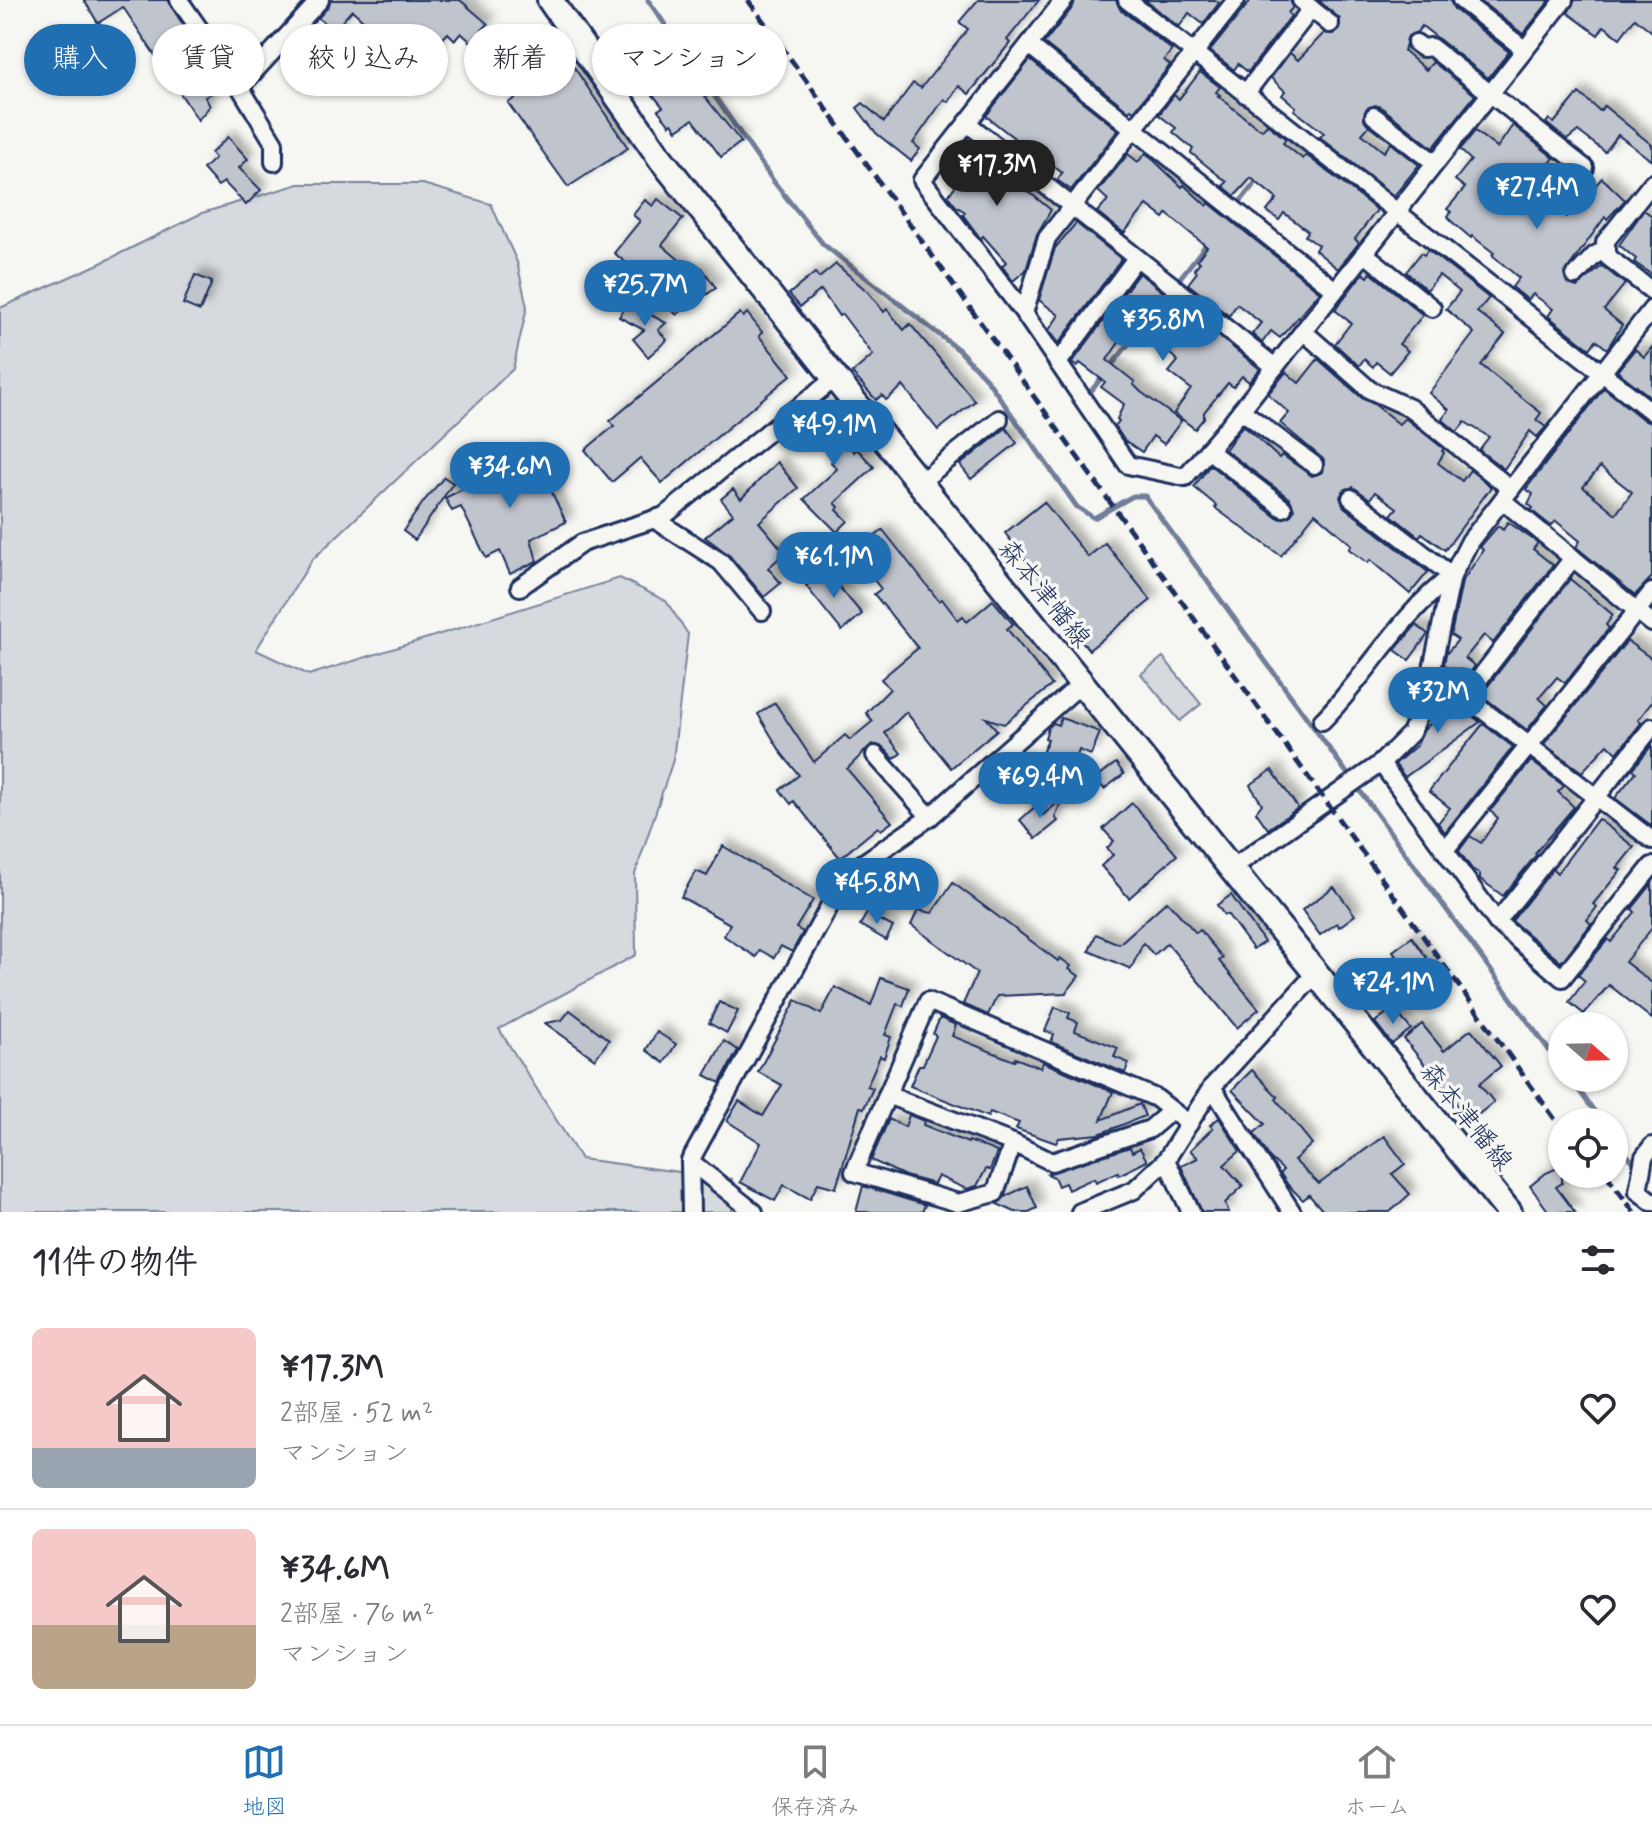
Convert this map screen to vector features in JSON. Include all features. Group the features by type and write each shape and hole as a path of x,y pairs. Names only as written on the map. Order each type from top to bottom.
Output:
{"main road":[{"name":"森本津幡線","path":"550,0 661,159 1509,1212"}],"street":[{"path":"179,0 196,24"},
{"path":"264,61 320,0"},
{"path":"1064,0 922,180 1024,313 1128,465 1185,477 1564,0"},
{"path":"1127,0 1652,412"},
{"path":"1024,313 1047,238 1236,0"},
{"path":"1461,0 1524,49"},
{"path":"1245,94 1306,4 1330,24"},
{"path":"1416,43 1423,48 1431,47 1585,168"},
{"path":"1029,45 1335,290"},
{"path":"245,96 274,143 274,162"},
{"path":"1374,116 1435,163"},
{"path":"967,123 1275,367"},
{"path":"1652,183 1605,242 1608,257 1652,291"},
{"path":"1575,276 1595,255 1607,249"},
{"path":"1364,253 1432,308"},
{"path":"1058,363 1136,258"},
{"path":"1232,868 1381,763 1411,733 1425,701 1452,576 1470,541 1652,309"},
{"path":"1303,331 1370,390 1410,408 1573,558 1652,623"},
{"path":"520,587 582,543 664,516 835,378"},
{"path":"1241,410 1314,465"},
{"path":"919,483 999,419"},
{"path":"1208,450 1283,508"},
{"path":"1351,498 1452,576"},
{"path":"654,519 721,562 762,611"},
{"path":"1465,697 1573,558"},
{"path":"1322,721 1429,593 1452,576"},
{"path":"1445,850 1652,592"},
{"path":"1432,671 1652,840"},
{"path":"691,1212 690,1161 847,874 930,817 1082,683"},
{"path":"1497,922 1652,727"},
{"path":"875,755 930,817"},
{"path":"1381,763 1497,922 1562,978 1652,866"},
{"path":"1080,1212 1134,1190 1166,1160 1212,1087 1316,973"},
{"path":"1013,1143 995,1193 958,1203 854,1172 928,1001 1156,1098 1189,1124"},
{"path":"1212,1087 1292,1212"},
{"path":"887,1095 1013,1143 1052,1162 1150,1129 1171,1111"},
{"path":"1652,1146 1644,1157 1638,1191 1652,1202"},
{"path":"1166,1160 1191,1212"},
{"path":"690,1161 754,1212"}],"shaded area":[{"path":"299,184 423,184 491,204 517,262 527,307 513,369 312,560 256,650 309,675 620,578 666,601 688,634 673,760 635,874 636,955 499,1029 581,1159 732,1179 732,1212 0,1212 0,308 202,213"},
{"path":"1163,657 1201,704 1180,721 1141,674"}],"building":[{"path":"84,0 167,0 183,24 152,24 152,51 123,7 98,23"},
{"path":"331,0 460,0 488,24 464,24 464,36 461,33 455,40 448,33 448,24 367,24 352,10 340,24 325,24 318,18"},
{"path":"978,0 1039,0 1007,40 1010,43 969,94 959,86 948,102 944,99 913,143 920,149 911,161 876,133 857,108 863,103 884,122 913,83 921,88 968,29 959,22"},
{"path":"1075,0 1116,0 1120,9 1172,50 1164,60 1170,65 1134,111 1129,111 1044,43 1073,7"},
{"path":"1145,0 1215,0 1219,3 1203,24 1189,13 1179,27"},
{"path":"1251,0 1290,0 1293,7 1288,13 1291,16 1248,72 1238,64 1234,70 1210,51"},
{"path":"1318,0 1450,0 1454,9 1509,52 1488,78 1422,26 1408,36 1404,51 1426,70 1433,62 1475,95 1433,148 1381,107 1375,105 1366,109 1364,119 1369,126 1362,134 1384,152 1391,143 1419,165 1394,196 1320,137 1324,133 1294,110 1296,107 1282,95 1285,91 1271,78 1290,53 1298,60 1324,33 1333,34 1339,30 1340,19"},
{"path":"1479,0 1550,0 1523,34"},
{"path":"1575,0 1652,0 1652,32 1635,18 1620,38 1604,26 1598,35 1568,13"},
{"path":"1030,60 1118,130 1071,190 1057,180 1062,173 1031,147 1025,155 1010,143 1014,138 986,116"},
{"path":"576,70 628,148 568,187 508,103 518,96 576,96"},
{"path":"1200,72 1220,87 1216,92 1218,96 1254,125 1262,130 1267,124 1286,139 1283,143 1303,159 1306,155 1377,210 1355,239 1359,243 1338,269 1315,250 1318,245 1305,236 1308,231 1284,213 1279,220 1267,211 1277,199 1251,178 1235,196 1223,186 1227,182 1191,153 1193,149 1173,132 1176,128 1159,115 1174,95 1179,99"},
{"path":"1579,93 1600,111 1604,106 1652,145 1652,161 1618,135 1605,152 1578,131 1567,140 1546,123 1549,119 1554,123"},
{"path":"182,96 207,96 210,106 198,120"},
{"path":"654,96 704,96 741,142 721,157 693,119 677,130 658,110 663,107"},
{"path":"1513,125 1554,158 1550,163 1554,167 1535,192 1567,217 1602,178 1625,200 1607,219 1605,217 1564,274 1567,283 1577,287 1602,266 1625,284 1604,310 1622,325 1607,349 1596,340 1590,349 1548,316 1553,309 1533,294 1528,300 1512,287 1519,278 1448,216 1451,212 1447,209 1465,188 1455,180 1471,160 1460,150 1475,131 1497,148"},
{"path":"228,137 248,159 239,168 261,190 246,205 224,182 218,186 203,169 215,158 211,153"},
{"path":"968,142 1051,210 1037,234 1026,270 1013,281 1002,266 1006,262 983,236 981,239 963,215 965,212 948,196 958,182 943,171"},
{"path":"1146,153 1182,187 1184,185 1207,206 1209,203 1320,292 1280,338 1271,331 1262,343 1252,334 1261,323 1237,304 1229,316 1188,284 1197,272 1194,269 1200,262 1197,260 1207,247 1167,214 1164,218 1147,205 1124,233 1097,212 1108,200 1098,191 1128,154 1138,162"},
{"path":"658,199 683,219 662,245 691,270 696,265 702,268 716,288 700,299 698,296 677,315 637,280 626,269 629,265 614,253 640,221 633,215 645,200 653,206"},
{"path":"1644,210 1652,216 1652,275 1634,262 1636,259 1619,245"},
{"path":"1076,223 1120,261 1059,343 1049,330 1059,315 1039,300 1055,248"},
{"path":"1428,250 1489,298 1477,312 1505,334 1481,365 1541,413 1536,420 1546,427 1537,437 1530,431 1504,469 1479,450 1489,437 1465,422 1457,432 1442,419 1449,410 1429,393 1474,333 1446,309 1460,292 1439,275 1427,290 1406,272 1421,253 1424,255"},
{"path":"836,264 868,292 884,312 887,309 904,330 910,324 975,401 938,430 903,386 886,400 882,395 876,400 852,373 873,355 842,314 839,316 821,290 800,307 789,294 815,273 819,278"},
{"path":"1139,273 1260,369 1249,382 1242,376 1233,387 1228,383 1204,412 1204,418 1195,429 1174,413 1191,389 1169,372 1178,361 1169,353 1176,345 1153,327 1150,331 1136,320 1133,322 1107,360 1135,382 1133,384 1141,392 1181,421 1164,444 1153,436 1142,452 1124,440 1115,426 1124,404 1101,387 1105,382 1080,363 1077,367 1072,363"},
{"path":"1363,273 1368,277 1371,273 1423,315 1399,344 1408,351 1390,373 1376,362 1373,367 1364,359 1359,366 1335,344 1351,323 1335,310"},
{"path":"195,275 212,282 200,311 183,304"},
{"path":"627,302 666,323 658,330 667,340 648,357 633,339 644,330 619,317"},
{"path":"740,313 743,317 747,313 762,332 759,336 791,375 662,483 640,458 612,482 585,450 614,426 610,421"},
{"path":"1652,347 1652,398 1617,371 1635,349 1644,357"},
{"path":"1318,359 1363,399 1399,424 1405,418 1444,449 1438,463 1462,481 1470,470 1491,487 1445,550 1422,533 1419,537 1391,515 1397,508 1375,492 1370,499 1353,487 1343,491 1340,497 1344,507 1428,572 1410,594 1370,560 1368,563 1349,549 1352,545 1315,513 1281,556 1215,508 1217,506 1194,487 1210,465 1276,517 1282,519 1291,515 1294,509 1290,499 1225,450 1243,425 1279,458 1282,455 1312,476 1322,472 1324,460 1280,423 1289,413 1268,394 1286,372 1299,383"},
{"path":"1604,388 1645,421 1652,423 1652,577 1635,595 1576,547 1580,541 1556,521 1551,526 1531,510 1533,508 1528,504 1533,494 1526,489","holes":["1600,467 1632,492 1616,514 1583,487"]},
{"path":"823,405 835,418 831,426 854,452 857,449 874,467 835,503 839,507 837,510 848,521 837,532 804,499 837,469 831,462 834,459 802,423 802,419"},
{"path":"1006,428 1017,443 971,479 960,465"},
{"path":"532,451 566,522 531,539 537,561 510,574 500,551 486,558 461,507 452,511 445,498 485,478 481,470"},
{"path":"777,462 798,488 759,522 785,553 768,568 781,583 764,597 729,555 705,537 733,514 721,499 733,489 741,499"},
{"path":"444,477 453,483 415,540 403,531"},
{"path":"1044,502 1088,557 1105,543 1151,600 1089,650 1043,592 1048,589 1005,533"},
{"path":"1508,522 1538,543 1533,549 1553,565 1493,643 1484,635 1465,658 1475,666 1463,681 1444,664 1446,654 1458,640 1451,635 1462,582 1483,550 1480,547 1498,526 1503,530"},
{"path":"883,530 939,601 942,599 958,620 963,616 967,622 993,600 1013,624 1007,629 1052,685 1004,724 986,718 997,730 951,768 906,712 885,733 901,753 894,759 883,747 872,744 847,769 892,822 881,830 878,827 840,858 794,801 791,804 780,790 799,775 758,714 775,703 814,762 845,735 850,740 873,721 866,713 890,689 881,679 918,648 874,594 881,589 870,575 876,570 859,549"},
{"path":"825,570 862,614 842,631 806,586"},
{"path":"1570,579 1613,615 1606,625 1609,628 1565,683 1557,677 1539,698 1547,705 1527,730 1481,695"},
{"path":"1416,625 1428,634 1409,660 1395,650"},
{"path":"1627,641 1652,659 1652,702 1638,720 1641,723 1617,753 1608,744 1582,772 1544,744"},
{"path":"1439,690 1480,722 1405,777 1395,764 1417,745 1424,730 1447,707 1438,700"},
{"path":"1061,718 1100,732 1091,755 1079,750 1076,760 1063,756 1054,779 1036,771 1002,799 989,784 1023,757 1035,770 1048,739 1045,738 1048,728 1053,723 1058,725"},
{"path":"1483,724 1513,747 1445,832 1438,823 1450,808 1429,791"},
{"path":"1652,745 1652,826 1615,798"},
{"path":"1531,761 1564,786 1558,792 1574,807 1503,896 1480,879 1480,874 1472,869 1459,851 1470,836 1481,843 1498,818 1490,811"},
{"path":"1116,763 1124,774 1104,789 1096,778"},
{"path":"1272,770 1298,808 1268,829 1256,812 1262,804 1250,785"},
{"path":"1062,799 1055,817 1058,821 1036,839 1020,820 1036,806 1043,815"},
{"path":"1132,803 1177,855 1129,898 1101,866 1113,855 1107,848 1114,841 1103,829"},
{"path":"1598,819 1634,847 1617,868 1621,870 1593,904 1597,907 1587,920 1591,924 1561,962 1512,921 1553,869 1557,873"},
{"path":"723,846 813,900 796,928 803,932 792,952 781,946 774,958 760,950 756,957 724,936 730,924 681,897 696,871 707,876"},
{"path":"887,865 902,884 876,903 862,885"},
{"path":"953,883 1058,961 1060,958 1071,966 1069,969 1079,976 1066,993 997,996 988,1015 963,1004 977,973 911,925 918,910 932,913"},
{"path":"1652,884 1652,928 1625,962 1652,983 1652,1019 1609,985 1586,1012 1582,1012 1569,1002 1585,981 1578,975 1608,939 1611,942 1635,912 1632,909"},
{"path":"1334,887 1355,915 1339,927 1337,923 1320,935 1302,910"},
{"path":"1231,895 1264,942 1253,949 1217,905"},
{"path":"1167,901 1196,933 1200,930 1223,958 1219,961 1259,1009 1237,1028 1167,943 1154,955 1143,943 1131,969 1089,951 1096,934 1119,944"},
{"path":"867,913 893,927 886,940 860,925"},
{"path":"1412,937 1436,971 1428,977 1430,980 1411,993 1388,961 1396,955 1393,951"},
{"path":"881,978 909,988 903,1006 897,1004 885,1035 891,1037 884,1058 880,1056 867,1086 873,1088 864,1108 860,1107 836,1188 818,1183 810,1199 784,1185 775,1201 740,1182 761,1143 727,1121 739,1101 763,1116 782,1085 758,1072 796,1000 821,1014 835,987 871,1005"},
{"path":"719,1002 738,1011 727,1033 709,1023"},
{"path":"1055,1007 1070,1013 1068,1018 1078,1022 1075,1031 1118,1048 1114,1057 1129,1063 1125,1073 1051,1042 1054,1034 1045,1031"},
{"path":"1393,1008 1411,1029 1392,1044 1375,1022"},
{"path":"570,1010 609,1040 595,1059 545,1023 562,1020"},
{"path":"940,1018 956,1025 952,1036 1014,1061 1015,1058 1041,1068 1043,1062 1113,1092 1101,1120 1140,1104 1145,1116 1099,1134 1059,1138 1056,1143 1016,1129 1019,1123 990,1112 988,1117 910,1086 936,1036 933,1034"},
{"path":"1422,1024 1444,1051 1471,1029 1501,1066 1479,1084 1494,1102 1470,1121 1404,1039"},
{"path":"657,1032 676,1044 664,1063 646,1050"},
{"path":"724,1041 738,1050 720,1083 705,1075"},
{"path":"1252,1070 1278,1097 1276,1099 1312,1144 1294,1160 1319,1184 1384,1136 1405,1164 1392,1174 1410,1194 1390,1212 1324,1212 1309,1195 1303,1200 1288,1185 1280,1173 1283,1170 1270,1158 1254,1133 1265,1124 1232,1090"},
{"path":"909,1115 924,1121 923,1125 997,1152 990,1170 986,1169 977,1186 966,1189 938,1176 934,1184 905,1176 871,1160 889,1119 905,1127"},
{"path":"1219,1118 1240,1151 1224,1165 1243,1186 1225,1203 1229,1212 1202,1212 1181,1166 1198,1158 1190,1150"},
{"path":"1130,1147 1132,1152 1140,1148 1147,1161 1119,1175 1118,1172 1096,1182 1094,1178 1068,1190 1065,1183 1058,1186 1054,1177 1047,1174"},
{"path":"1546,1173 1548,1188 1557,1188 1575,1212 1549,1212 1530,1186"},
{"path":"863,1186 925,1205 922,1212 856,1212"},
{"path":"1027,1186 1037,1208 1029,1212 1015,1212 997,1204 1006,1196"}],"waterway":[{"path":"648,0 774,182 823,244 959,350 988,381 1077,507 1094,518 1133,496 1145,496 1548,1049"},
{"path":"1236,207 1260,177"},
{"path":"1176,283 1209,241"},
{"path":"1088,395 1147,321"},
{"path":"1580,1092 1592,1108"},
{"path":"1628,1156 1639,1169"}],"railway":[{"path":"748,0 1548,1110"},
{"path":"1616,1188 1634,1212"}]}
